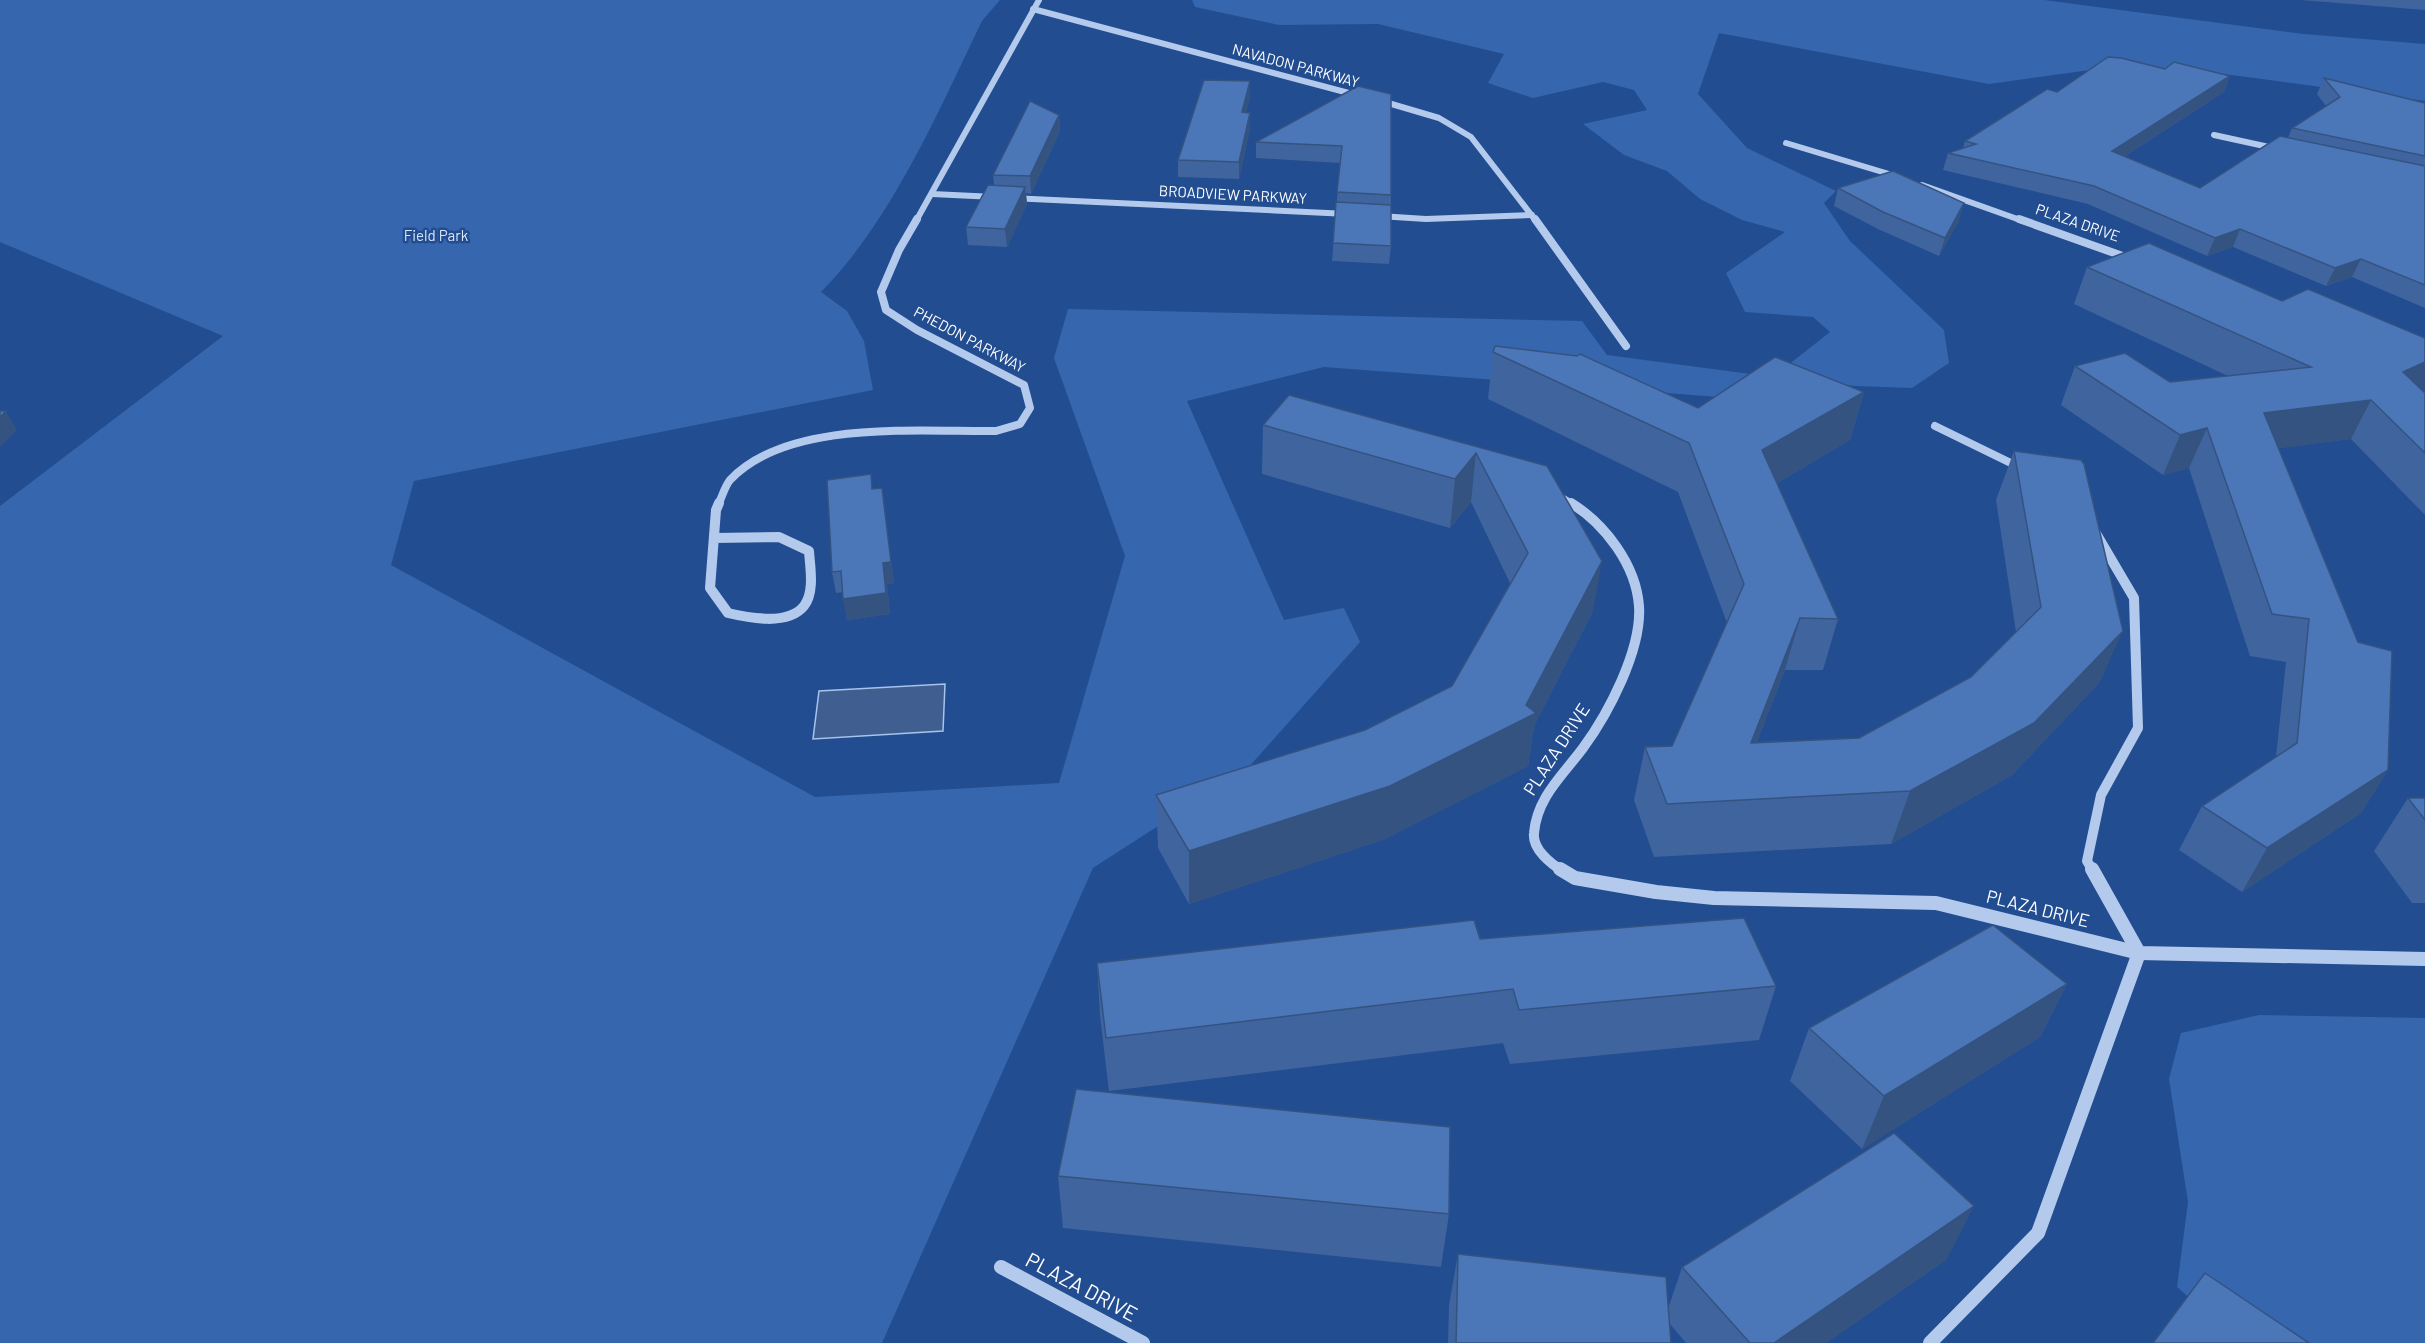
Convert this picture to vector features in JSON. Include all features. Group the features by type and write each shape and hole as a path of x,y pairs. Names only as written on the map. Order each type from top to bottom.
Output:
{"street":[{"name":"PHEDON PARKWAY","path":"714,538 779,537 809,551 811,578 804,605 792,615 754,620 728,613 710,588 716,510 729,481 754,461 792,442 840,433 996,431 1020,424 1030,408 1024,384 917,330 886,310 881,292 898,250 932,194 1039,0"},
{"name":"NAVADON PARKWAY","path":"1033,9 1439,118 1471,137 1532,215 1626,346"},
{"path":"2214,135 2291,152"},
{"name":"PLAZA DRIVE","path":"1786,143 1902,178 2139,262"},
{"name":"BROADVIEW PARKWAY","path":"932,194 1357,214"},
{"path":"1369,215 1426,219 1532,215"},
{"path":"1935,426 2028,471"},
{"name":"PLAZA DRIVE","path":"1546,488 1574,505 1605,531 1623,558 1635,586 1639,607 1637,628 1625,676 1584,747 1546,793 1538,814 1533,836 1541,853 1556,867 1575,878 1597,884 1714,898 1936,903 2139,952 2425,959"},
{"name":"PLAZA DRIVE","path":"2084,520 2099,535 2134,598 2138,728 2101,795 2087,861 2139,952"},
{"path":"1930,1343 2038,1233 2139,952"},
{"name":"PLAZA DRIVE","path":"1001,1267 1143,1343"}],"green space":[{"name":"Field Park","path":"0,0 1000,0 982,21 912,164 892,199 870,232 821,292 847,311 864,341 873,390 414,481 391,565 815,797 1059,783 1125,556 1054,358 1068,309 1582,321 1607,355 1773,377 1745,399 1324,367 1187,401 1284,620 1344,608 1360,642 1248,768 1093,868 882,1343 0,1343 0,506 223,336 0,242"},
{"path":"1192,0 2044,0 2304,34 2425,44 2425,101 2209,72 2090,70 1989,84 1719,33 1698,94 1747,148 1836,191 1824,203 1850,241 1944,330 1949,363 1912,388 1855,386 1773,377 1830,332 1813,317 1745,312 1726,273 1785,232 1742,220 1700,199 1667,171 1624,155 1583,124 1647,110 1634,90 1603,82 1533,98 1488,83 1504,54 1378,24 1279,25 1195,7"},
{"path":"2259,1015 2425,1018 2425,1343 2241,1343 2177,1287 2188,1202 2169,1079 2181,1033"}],"shaded area":[{"path":"945,684 943,731 813,739 819,691"}],"building":[{"path":"2108,57 2165,69 2174,62 2230,76 2112,151 2200,188 2280,136 2425,166 2425,285 2361,259 2335,268 2240,229 2215,238 2094,186 1948,153 1976,144 1965,141 2047,89 2057,92"},
{"path":"2324,78 2425,103 2425,156 2292,128 2340,97"},
{"path":"1204,80 1250,81 1242,112 1250,113 1239,162 1178,160"},
{"path":"1358,86 1391,94 1391,195 1337,192 1342,146 1256,142"},
{"path":"1030,101 1059,115 1030,176 993,175"},
{"path":"1893,171 1964,203 1945,238 1883,212 1838,188"},
{"path":"988,185 1025,187 1005,229 966,227"},
{"path":"1336,202 1391,205 1391,246 1333,243"},
{"path":"2149,243 2282,301 2308,289 2425,338 2425,362 2403,372 2425,393 2425,453 2371,400 2264,413 2358,642 2392,651 2388,770 2267,848 2202,806 2297,743 2309,619 2272,614 2207,428 2180,435 2075,366 2125,353 2170,382 2311,367 2087,267"},
{"path":"1495,346 1577,356 1580,354 1698,408 1775,357 1864,392 1762,450 1838,619 1800,618 1751,743 1859,738 1971,677 2041,607 2014,451 2081,460 2084,464 2123,631 2034,723 1910,791 1667,804 1645,747 1672,746 1744,584 1689,443 1493,352"},
{"path":"1289,395 1547,466 1602,561 1526,705 1536,713 1390,786 1189,851 1156,795 1365,730 1452,686 1528,553 1476,453 1455,479 1263,425"},
{"path":"871,474 872,489 882,488 891,562 883,563 886,593 843,599 841,571 832,572 827,480"},
{"path":"2408,798 2425,798 2425,820"},
{"path":"1744,918 1776,986 1519,1010 1513,989 1106,1038 1097,963 1474,920 1480,939"},
{"path":"1993,925 2067,984 1884,1096 1809,1028"},
{"path":"1076,1089 1450,1127 1449,1214 1058,1176"},
{"path":"1894,1133 1974,1206 1774,1343 1750,1343 1682,1267"},
{"path":"1458,1254 1666,1277 1671,1343 1456,1343"},
{"path":"2205,1273 2309,1343 2153,1343"}]}
